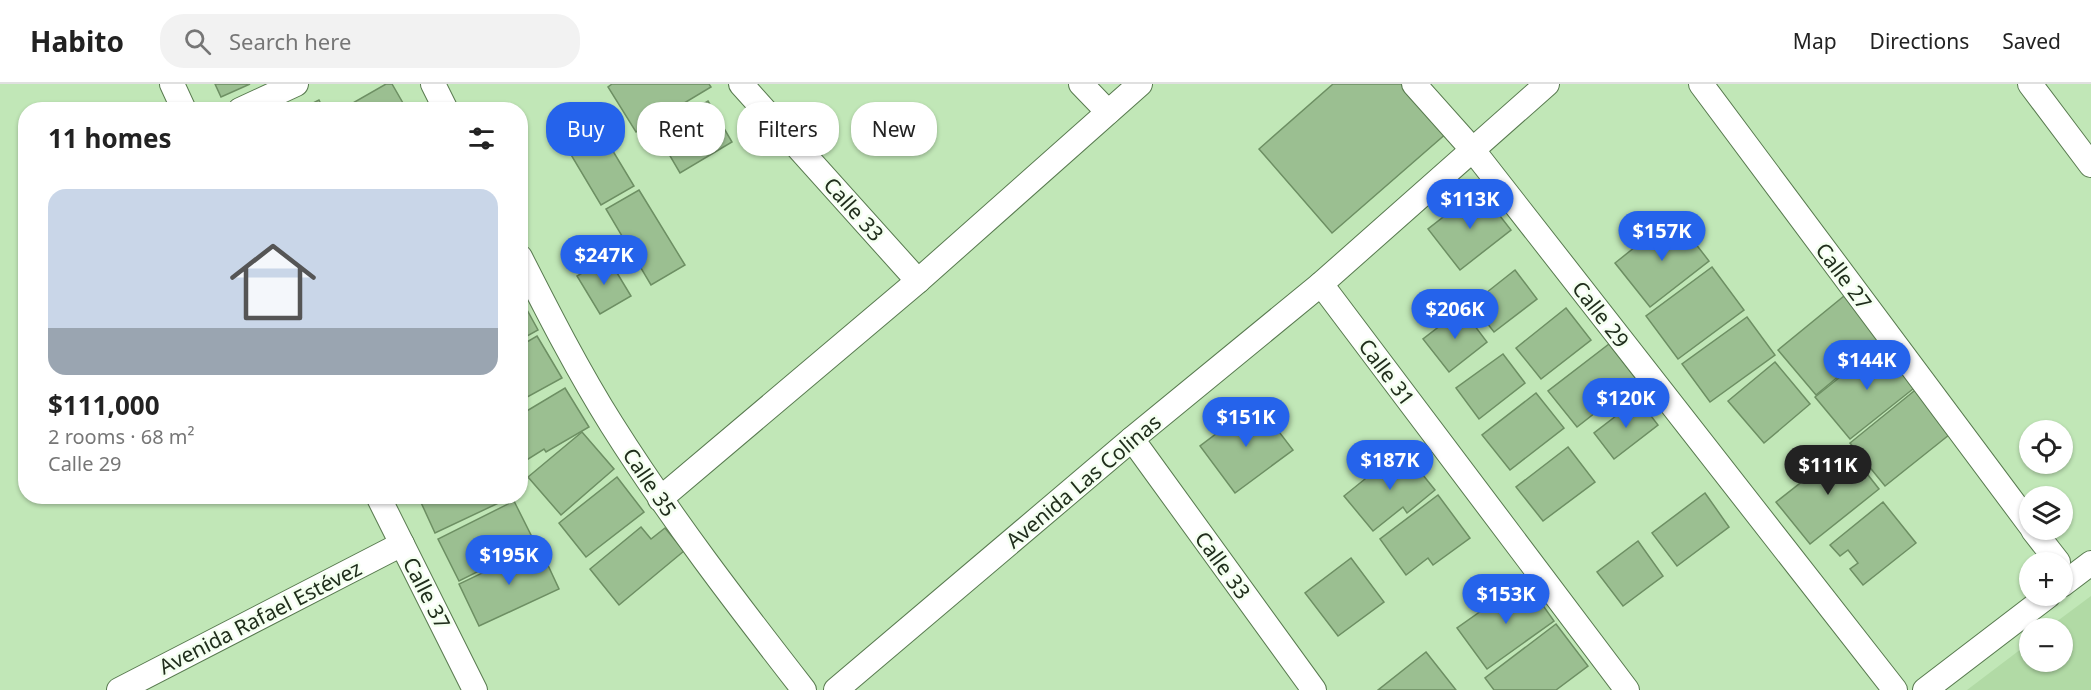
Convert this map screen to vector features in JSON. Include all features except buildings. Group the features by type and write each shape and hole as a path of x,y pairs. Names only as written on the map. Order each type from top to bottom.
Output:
{"street":[{"path":"171,84 180,102"},
{"path":"257,102 296,84"},
{"path":"433,84 442,102"},
{"name":"Calle 33","path":"741,84 918,281"},
{"path":"1081,84 1108,112"},
{"path":"660,499 918,281 1140,84"},
{"name":"Calle 29","path":"1414,84 1472,149 1895,690"},
{"name":"Avenida Las Colinas","path":"836,690 1321,284 1547,84"},
{"name":"Calle 27","path":"1701,84 2019,510"},
{"path":"2030,84 2091,165"},
{"name":"Calle 35","path":"528,273 570,354 660,499 804,690"},
{"name":"Calle 31","path":"1321,284 1627,690"},
{"name":"Calle 33","path":"1132,440 1314,690"},
{"name":"Calle 37","path":"382,504 475,690"},
{"name":"Avenida Rafael Estévez","path":"119,690 402,544"},
{"path":"2073,570 2091,563"},
{"path":"1925,690 2035,606"}],"shaded area":[{"path":"2091,596 2091,690 1967,690 2019,651 2019,672 2073,672 2073,618 2061,618"}]}
